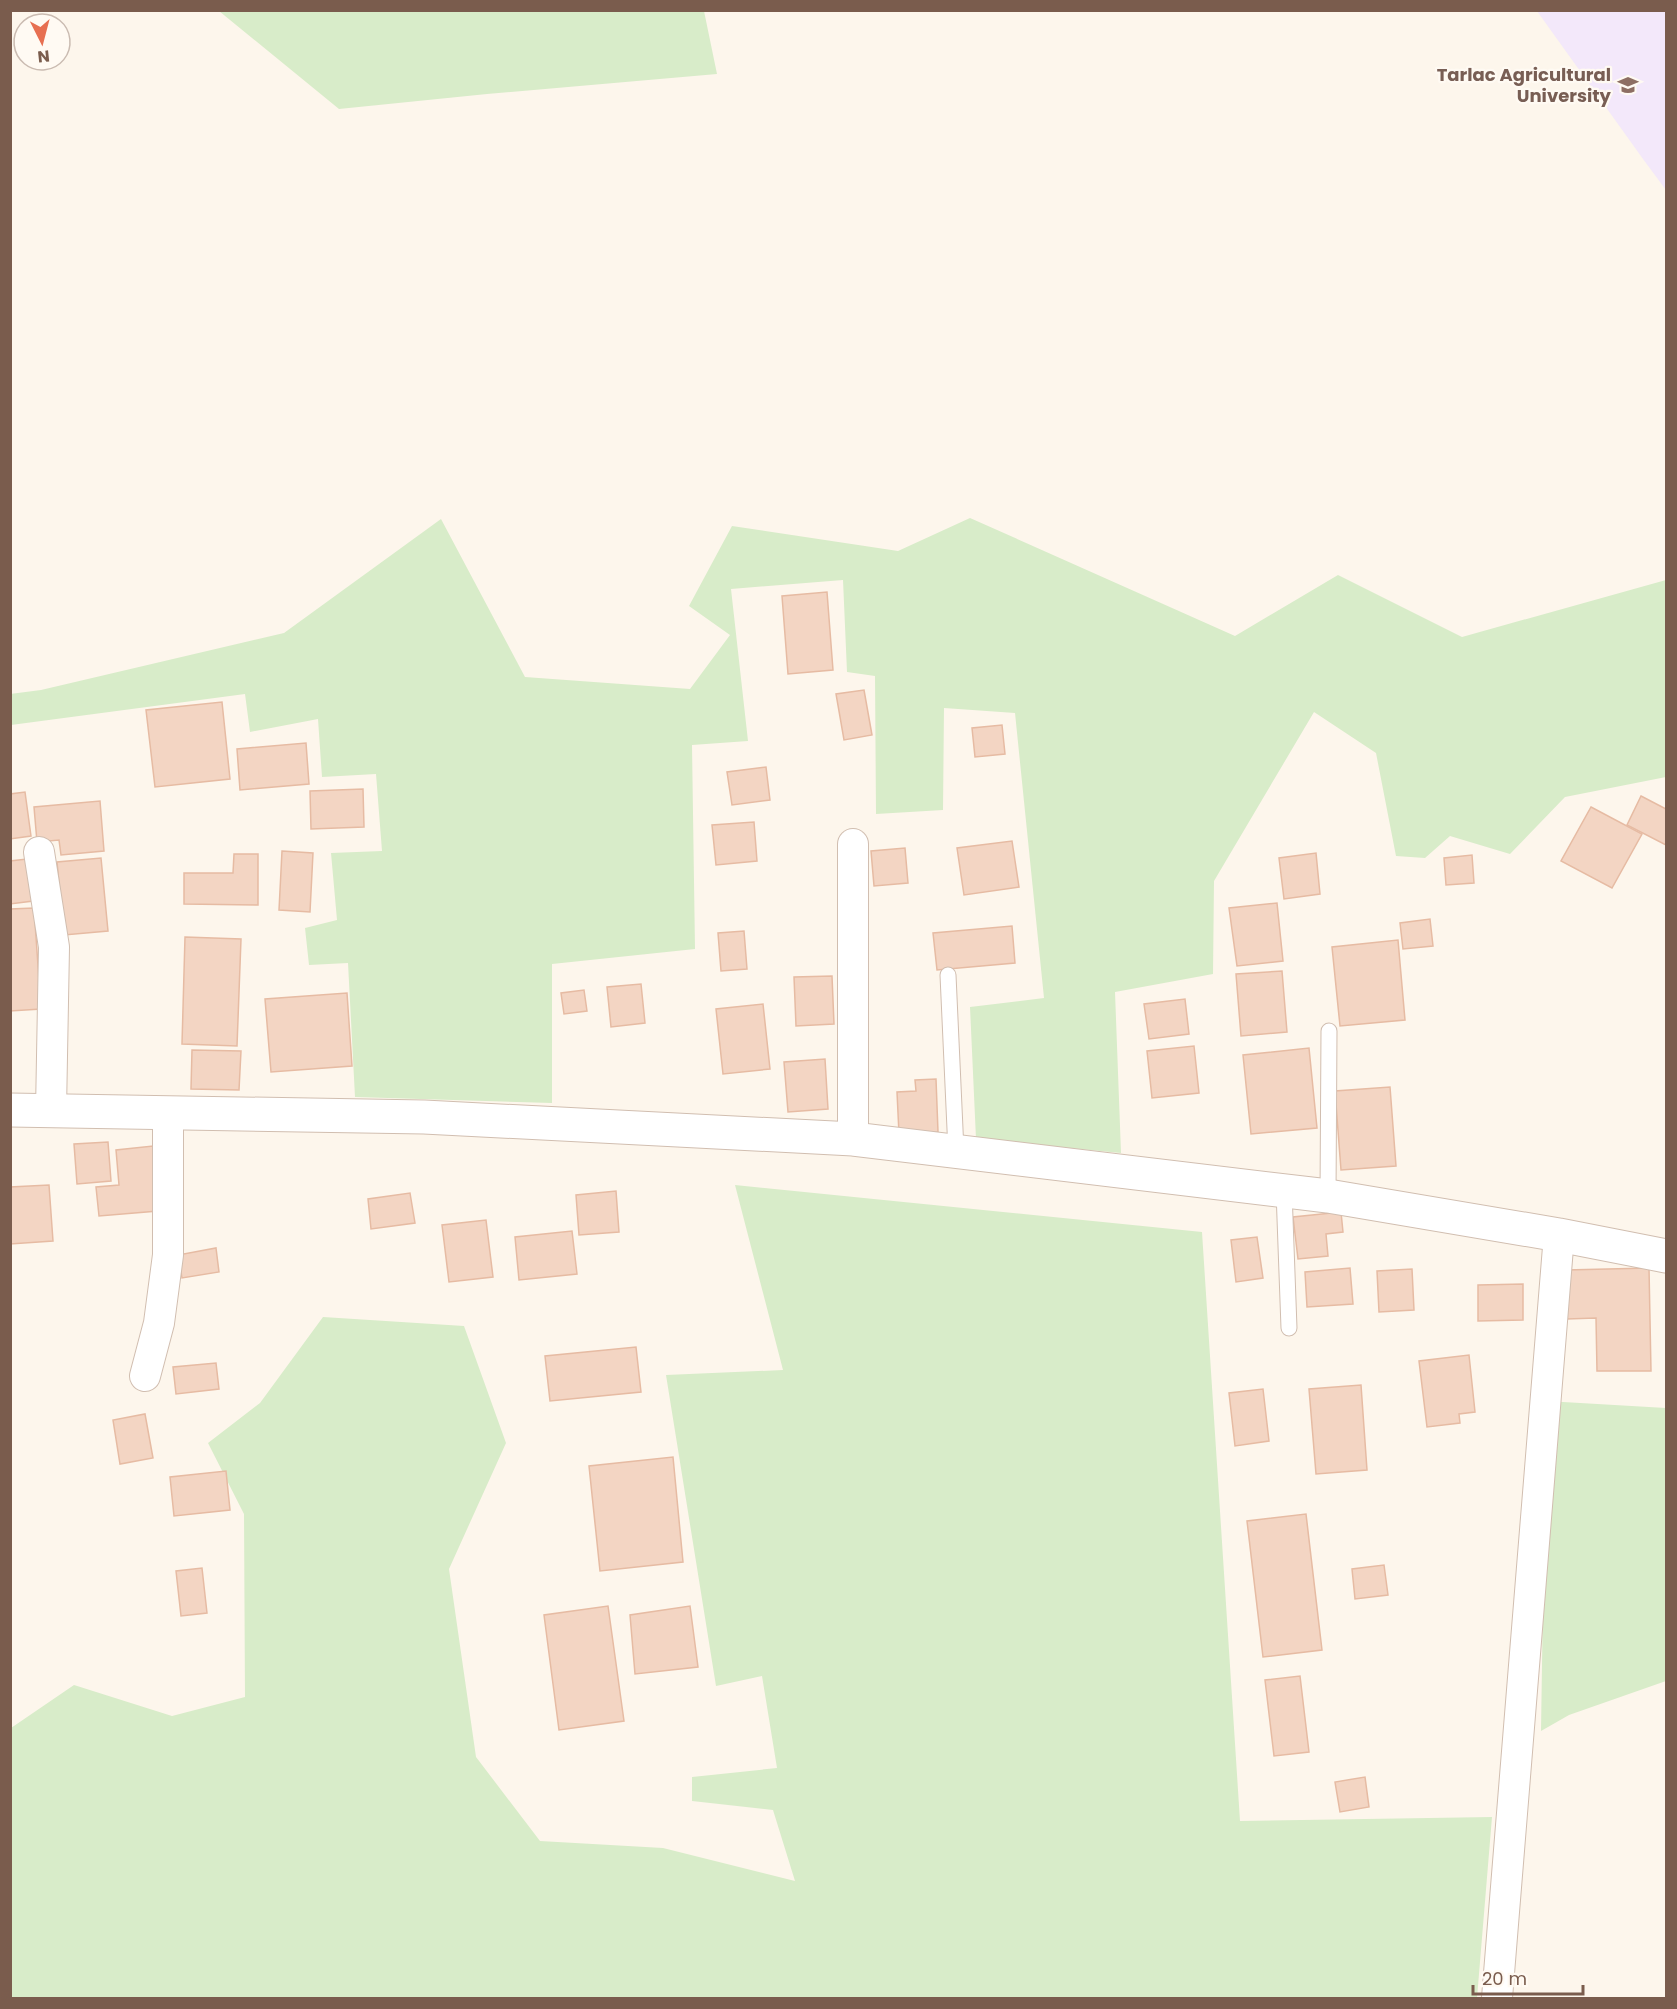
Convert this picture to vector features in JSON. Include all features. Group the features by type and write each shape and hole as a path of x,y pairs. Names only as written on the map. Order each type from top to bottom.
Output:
{"street":[{"path":"853,844 854,1139"},
{"path":"39,852 54,947 51,1111"},
{"path":"10,1110 424,1117 854,1139 1328,1196 1559,1235 1666,1256"},
{"path":"145,1376 159,1323 168,1255 168,1112"},
{"path":"1497,1998 1559,1235"}],"lane":[{"path":"948,975 956,1151"},
{"path":"1328,1196 1329,1031"},
{"path":"1284,1191 1289,1328"}],"shaded area":[{"name":"Tarlac Agricultural University","path":"1537,11 1666,11 1666,190 1643,159"}],"green space":[{"path":"219,11 704,11 717,74 339,109"},
{"path":"970,518 1235,636 1338,575 1462,637 1666,580 1666,777 1565,797 1510,854 1450,836 1425,858 1396,856 1376,753 1314,712 1214,881 1213,974 1115,992 1121,1153 976,1139 970,1007 1044,998 1015,713 944,708 943,810 876,814 875,676 847,672 843,580 731,589 748,741 692,745 695,949 552,964 552,1103 355,1097 348,963 309,965 305,928 337,920 331,853 382,851 376,774 322,777 318,719 250,732 245,694 11,725 10,694 41,690 284,633 441,519 525,677 690,689 730,635 689,606 732,526 898,551"},
{"path":"735,1185 1202,1232 1240,1821 1492,1817 1477,1998 11,1998 11,1728 74,1685 172,1716 245,1697 244,1514 208,1443 260,1403 323,1317 464,1326 506,1443 449,1569 476,1757 540,1841 663,1848 795,1881 773,1810 692,1801 692,1777 777,1768 762,1676 716,1686 666,1375 783,1370"},
{"path":"1546,1401 1666,1408 1666,1681 1569,1715 1541,1731"}],"building":[{"path":"827,592 833,670 788,674 782,596"},
{"path":"864,690 872,735 844,740 836,694"},
{"path":"222,702 230,779 155,787 146,710"},
{"path":"1002,725 1005,754 975,757 972,728"},
{"path":"306,743 309,784 240,790 237,749"},
{"path":"766,767 770,800 732,805 727,772"},
{"path":"363,789 364,827 311,829 310,791"},
{"path":"25,792 31,836 10,839 10,794"},
{"path":"1641,796 1666,809 1666,845 1627,825"},
{"path":"100,801 104,851 61,855 59,840 37,842 34,807"},
{"path":"1591,807 1642,834 1612,888 1561,861"},
{"path":"754,822 757,861 716,865 712,825"},
{"path":"1012,841 1019,887 964,895 957,848"},
{"path":"905,848 908,883 874,886 871,851"},
{"path":"282,851 313,853 310,912 279,910"},
{"path":"1316,853 1320,894 1284,899 1279,858"},
{"path":"234,854 258,854 258,905 184,904 184,873 233,873"},
{"path":"1472,855 1474,883 1446,885 1444,858"},
{"path":"101,858 108,931 64,935 57,862"},
{"path":"27,859 33,901 10,904 10,861"},
{"path":"1277,903 1283,961 1237,966 1229,908"},
{"path":"34,908 41,1009 10,1011 10,909"},
{"path":"1430,919 1433,946 1403,949 1400,923"},
{"path":"1012,926 1015,963 937,970 933,933"},
{"path":"744,931 747,969 721,971 718,933"},
{"path":"185,937 241,939 237,1046 182,1044"},
{"path":"1398,940 1405,1020 1340,1026 1332,947"},
{"path":"1282,971 1287,1032 1241,1036 1236,974"},
{"path":"832,976 834,1024 796,1026 794,977"},
{"path":"641,984 645,1023 611,1027 607,987"},
{"path":"584,990 587,1011 564,1014 561,993"},
{"path":"347,993 352,1066 271,1072 265,999"},
{"path":"1185,999 1189,1034 1149,1039 1144,1004"},
{"path":"763,1004 770,1069 723,1074 716,1009"},
{"path":"1194,1046 1199,1093 1152,1098 1147,1051"},
{"path":"1309,1048 1317,1128 1251,1134 1243,1055"},
{"path":"192,1050 241,1051 239,1090 191,1089"},
{"path":"825,1059 828,1109 788,1112 784,1062"},
{"path":"936,1079 938,1132 899,1134 897,1092 916,1091 915,1080"},
{"path":"1390,1087 1396,1166 1341,1170 1335,1091"},
{"path":"108,1142 111,1181 77,1184 74,1144"},
{"path":"153,1146 158,1211 99,1216 96,1187 119,1185 116,1150"},
{"path":"49,1185 53,1241 10,1244 10,1187"},
{"path":"616,1191 619,1232 579,1235 576,1195"},
{"path":"410,1193 415,1223 371,1229 368,1199"},
{"path":"1341,1212 1343,1232 1326,1234 1328,1256 1298,1259 1293,1217"},
{"path":"486,1220 493,1277 449,1282 442,1225"},
{"path":"572,1231 577,1274 519,1280 515,1237"},
{"path":"1257,1237 1263,1278 1236,1282 1231,1240"},
{"path":"216,1248 219,1272 182,1278 178,1255"},
{"path":"1350,1268 1353,1304 1307,1307 1305,1272"},
{"path":"1649,1268 1651,1371 1597,1371 1596,1318 1567,1319 1566,1270"},
{"path":"1412,1269 1414,1310 1379,1312 1377,1271"},
{"path":"1523,1284 1523,1320 1478,1321 1478,1285"},
{"path":"636,1347 641,1392 550,1401 545,1356"},
{"path":"1469,1355 1475,1412 1459,1414 1460,1423 1427,1427 1419,1361"},
{"path":"216,1363 219,1389 176,1394 173,1367"},
{"path":"1361,1385 1367,1470 1316,1474 1309,1389"},
{"path":"1263,1389 1269,1441 1235,1446 1229,1393"},
{"path":"145,1414 153,1458 120,1464 113,1420"},
{"path":"673,1457 683,1562 600,1571 589,1466"},
{"path":"226,1471 230,1510 174,1516 170,1477"},
{"path":"1306,1514 1322,1650 1263,1657 1247,1521"},
{"path":"1384,1565 1388,1595 1355,1599 1352,1569"},
{"path":"202,1568 207,1613 181,1616 176,1571"},
{"path":"608,1606 624,1721 559,1730 544,1615"},
{"path":"690,1606 698,1667 635,1674 630,1615"},
{"path":"1300,1676 1309,1752 1274,1756 1265,1680"},
{"path":"1365,1777 1369,1807 1340,1812 1335,1782"}],"place":[{"name":"Tarlac Agricultural University","path":"1628,85"}]}
